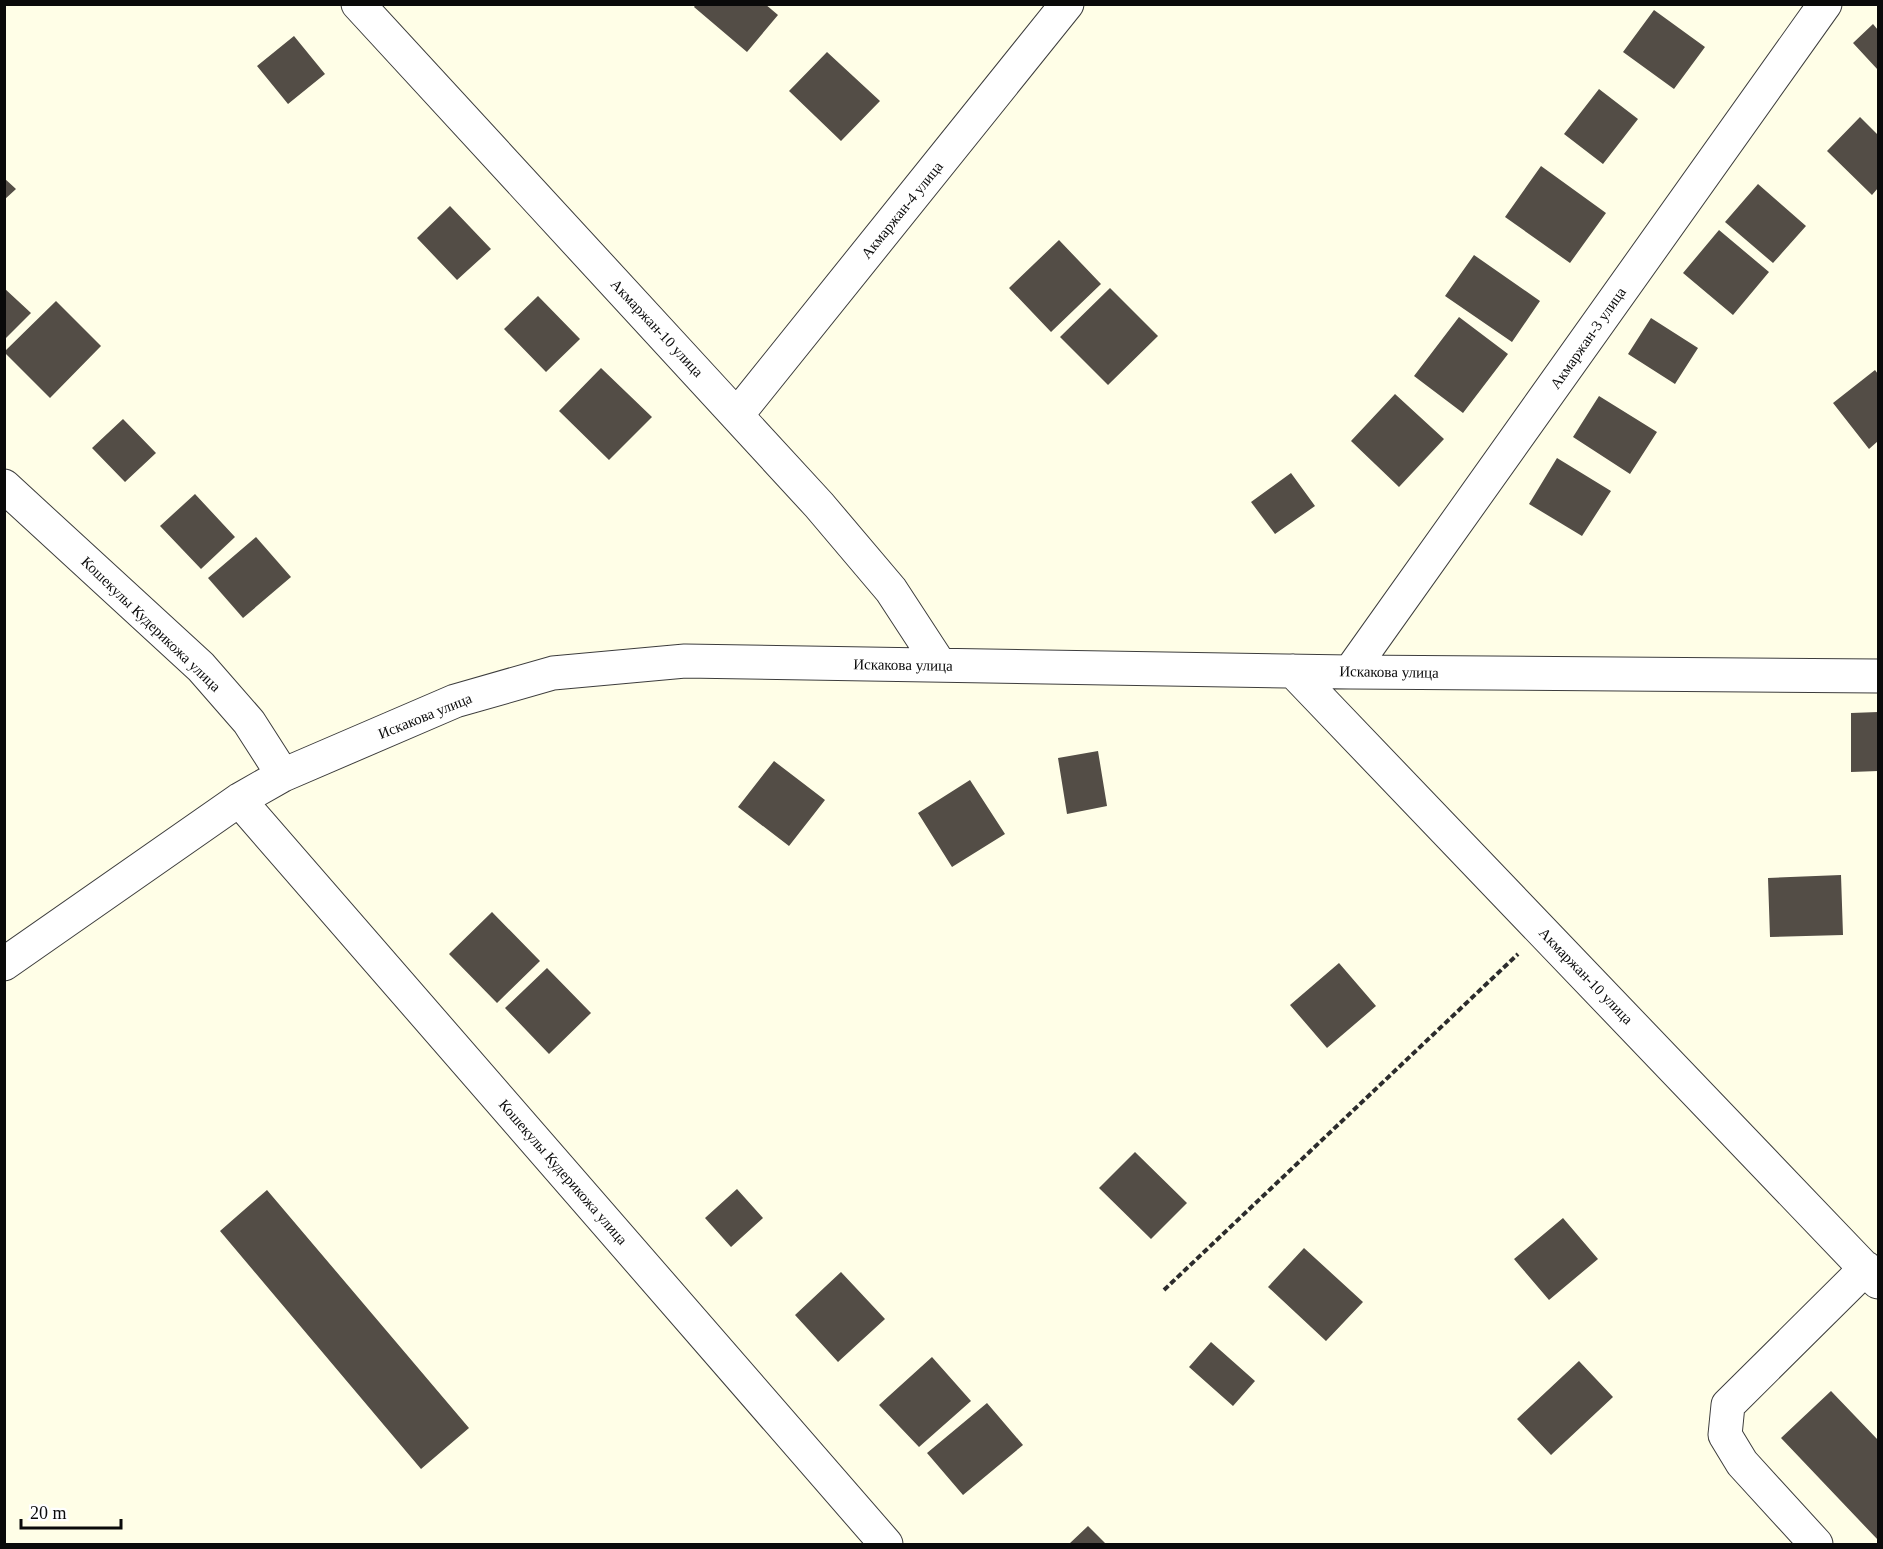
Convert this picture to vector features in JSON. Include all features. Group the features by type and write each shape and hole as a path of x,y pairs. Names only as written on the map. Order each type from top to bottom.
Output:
{"street":[{"name":"Акмаржан-10 улица","path":"358,4 819,505 891,590 940,665"},
{"name":"Акмаржан-4 улица","path":"737,416 1067,4"},
{"name":"Акмаржан-3 улица","path":"1350,672 1825,4"},
{"name":"Кошекулы Кудерикожа улица","path":"4,486 201,667 249,722 283,775"},
{"name":"Искакова улица","path":"4,963 239,800 283,775 455,701 553,673 685,661 1350,672 1878,676"},
{"name":"Акмаржан-10 улица","path":"1293,671 1872,1275"},
{"name":"Кошекулы Кудерикожа улица","path":"239,800 886,1545"},
{"path":"1816,1545 1742,1464 1725,1435 1728,1405 1872,1275"}],"path":[{"path":"1164,1290 1542,931"}],"building":[{"path":"696,4 765,4 778,15 747,52 694,7"},
{"path":"1654,10 1705,47 1674,89 1623,52"},
{"path":"1873,24 1878,30 1878,70 1853,43"},
{"path":"294,36 325,74 288,104 257,66"},
{"path":"827,52 880,101 841,141 789,91"},
{"path":"1599,89 1638,119 1603,164 1564,134"},
{"path":"1860,117 1878,135 1878,188 1872,195 1827,151"},
{"path":"1541,166 1606,213 1570,263 1505,217"},
{"path":"4,178 16,189 4,200"},
{"path":"1758,184 1806,226 1773,263 1725,222"},
{"path":"450,206 491,249 457,280 417,238"},
{"path":"1719,230 1769,272 1733,315 1683,273"},
{"path":"1059,240 1101,284 1051,332 1009,288"},
{"path":"1474,255 1540,301 1512,342 1445,296"},
{"path":"4,288 31,313 4,340"},
{"path":"1110,288 1158,336 1108,385 1060,337"},
{"path":"538,296 580,339 546,372 504,329"},
{"path":"56,301 101,346 50,398 4,352"},
{"path":"1459,317 1508,354 1463,413 1414,376"},
{"path":"1651,318 1698,348 1675,384 1628,354"},
{"path":"601,368 652,417 609,460 559,411"},
{"path":"1875,370 1878,374 1878,441 1869,449 1833,403"},
{"path":"1395,394 1444,439 1399,487 1351,441"},
{"path":"1599,396 1657,432 1630,474 1573,437"},
{"path":"123,419 156,453 125,482 92,448"},
{"path":"1557,458 1611,491 1582,536 1529,504"},
{"path":"1291,473 1315,506 1275,534 1251,502"},
{"path":"195,494 235,537 201,569 160,526"},
{"path":"256,537 291,577 243,618 208,578"},
{"path":"1878,712 1878,771 1851,772 1851,713"},
{"path":"1098,751 1107,806 1067,814 1058,758"},
{"path":"774,761 825,800 789,846 738,807"},
{"path":"970,780 1005,834 952,867 918,813"},
{"path":"1841,875 1843,935 1770,937 1768,878"},
{"path":"492,912 540,961 497,1003 449,954"},
{"path":"1339,963 1376,1006 1327,1048 1290,1005"},
{"path":"547,968 591,1013 549,1054 505,1008"},
{"path":"1135,1152 1187,1203 1151,1239 1099,1188"},
{"path":"737,1189 763,1218 731,1247 705,1218"},
{"path":"267,1190 469,1428 421,1469 220,1231"},
{"path":"1563,1218 1598,1259 1549,1300 1514,1259"},
{"path":"1304,1248 1363,1302 1326,1341 1268,1287"},
{"path":"841,1272 885,1319 838,1362 795,1315"},
{"path":"1211,1342 1255,1381 1233,1406 1189,1367"},
{"path":"932,1357 971,1401 919,1447 879,1405"},
{"path":"1579,1361 1613,1397 1551,1455 1517,1419"},
{"path":"1831,1391 1878,1440 1878,1540 1781,1438"},
{"path":"987,1403 1023,1445 963,1495 927,1453"},
{"path":"1088,1526 1106,1544 1069,1544"}]}
